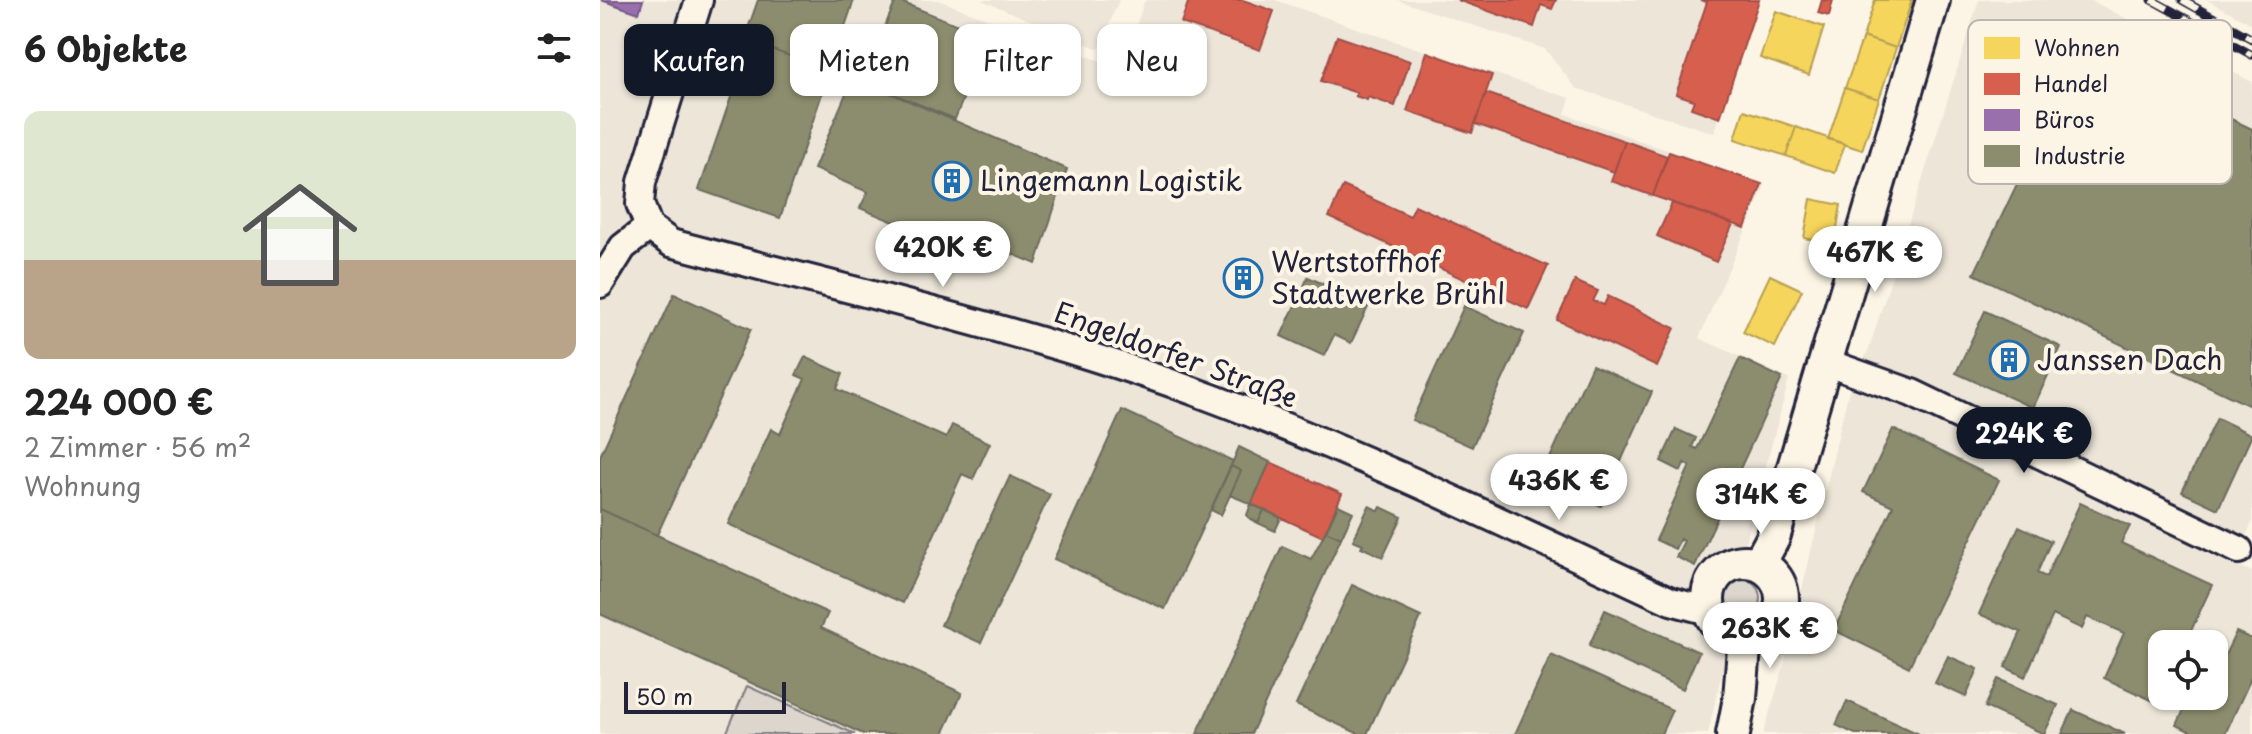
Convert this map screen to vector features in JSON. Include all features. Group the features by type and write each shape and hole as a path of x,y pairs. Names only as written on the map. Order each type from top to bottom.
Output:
{"street":[{"path":"600,284 623,247 649,227 640,204 642,182 699,0"},
{"path":"1759,564 1773,538 1933,0"},
{"name":"Engeldorfer Straße","path":"649,227 671,243 1038,339 1211,397 1429,489 1671,601 1697,608 1708,607"},
{"path":"1825,362 1912,393 2239,550"},
{"path":"1746,561 1759,564 1771,572 1779,584 1782,597 1780,611 1765,630 1745,636 1726,631 1718,625 1708,607 1712,581 1732,563 1746,561"},
{"path":"1733,734 1740,698 1745,636"}],"shaded area":[{"path":"600,0 938,0 1002,24 954,24 954,96 1081,96 1081,54 1097,60 1097,96 1207,96 1207,24 1137,24 1144,2 1275,0 1570,98 1565,114 1765,185 1699,338 1789,379 1737,575 1723,667 1708,734 600,734"},
{"path":"981,0 1119,0 1109,24 1097,24 1097,48 1081,42 1081,24 1039,24"},
{"path":"1397,0 1760,0 1714,133 1576,88 1545,49"},
{"path":"1979,0 2090,0 2130,20 1973,20"},
{"path":"2207,0 2252,0 2252,24"},
{"path":"1968,35 1968,184 2232,184 2232,72 2252,82 2252,523 2233,563 2252,572 2252,734 1763,734 1784,666 1849,390 1869,349"},
{"path":"1742,580 1755,585 1760,598 1755,611 1742,616 1729,611 1724,598 1729,585"},
{"path":"747,686 855,734 726,734"}],"building: Wohnen":[{"path":"1875,0 1912,0 1896,48 1863,37"},
{"path":"1776,11 1824,27 1809,75 1760,58"},
{"path":"1863,37 1896,48 1879,99 1845,88"},
{"path":"1845,88 1879,99 1862,150 1828,139"},
{"path":"1744,110 1796,127 1786,156 1735,139"},
{"path":"1796,127 1845,144 1835,173 1786,156"},
{"path":"1811,199 1841,205 1834,244 1804,238"},
{"path":"1770,275 1802,290 1775,347 1743,332"}],"building: Handel":[{"path":"1189,0 1243,0 1274,11 1260,50 1207,32 1207,24 1181,23"},
{"path":"1457,0 1556,0 1552,9 1541,5 1534,27"},
{"path":"1700,0 1759,0 1720,118 1691,108 1694,100 1676,94 1707,2"},
{"path":"1822,0 1833,0 1829,16 1818,13"},
{"path":"1337,36 1410,61 1395,106 1355,96 1357,93 1321,81"},
{"path":"1427,52 1492,75 1472,133 1407,111"},
{"path":"1486,93 1625,141 1614,172 1475,124"},
{"path":"1625,141 1667,156 1653,196 1611,181"},
{"path":"1669,152 1762,184 1745,228 1653,196"},
{"path":"1343,186 1410,216 1415,205 1548,266 1528,309 1329,217"},
{"path":"1672,203 1733,224 1716,262 1657,236"},
{"path":"1575,281 1598,291 1593,301 1604,305 1608,296 1675,328 1657,367 1557,320"},
{"path":"1270,462 1342,494 1323,537 1251,504"}],"building: Büros":[{"path":"601,0 643,0 639,13"}],"building: Industrie":[{"path":"758,0 854,0 846,24 790,24 790,56 774,50 774,24 750,24"},
{"path":"896,0 956,24 954,96 964,96 955,119 899,96 938,96 938,24 886,24"},
{"path":"774,50 790,56 790,96 821,96 780,218 699,190 731,96 774,96"},
{"name":"Lingemann Logistik","path":"845,96 897,96 1067,169 1036,264 941,224 935,239 860,208 868,192 814,169"},
{"path":"2232,119 2252,129 2252,407 1974,274 2017,184 2232,184"},
{"name":"Wertstoffhof Stadtwerke Brühl","path":"1248,273 1250,281 1238,284 1237,275"},
{"path":"1308,277 1369,305 1351,343 1334,335 1324,356 1281,336"},
{"path":"674,294 751,329 657,535 600,509 600,456"},
{"path":"1464,306 1524,333 1472,447 1412,420"},
{"name":"Janssen Dach","path":"1985,311 2061,347 2033,408 1956,373"},
{"path":"805,357 843,374 837,389 946,438 952,425 990,443 973,479 962,474 903,603 728,524 771,429 780,434 805,379 796,375"},
{"path":"1740,358 1782,378 1695,566 1676,557 1684,541 1680,539 1675,549 1656,540 1690,466 1684,463 1681,471 1661,461 1676,429 1696,438 1692,447 1697,449"},
{"path":"1592,365 1652,392 1601,506 1541,478"},
{"path":"1122,410 1233,461 1165,609 1054,559"},
{"path":"2217,418 2252,435 2218,509 2182,492"},
{"path":"1893,429 1999,480 1909,667 1834,630 1893,506 1863,492"},
{"path":"1239,447 1270,462 1251,504 1230,495 1241,471 1231,466"},
{"path":"1231,466 1241,471 1221,515 1211,510"},
{"path":"1010,476 1050,494 981,643 941,625"},
{"path":"2080,503 2130,526 2121,543 2212,585 2191,630 2148,630 2148,699 2104,678 2124,633 2087,617 2082,629 2053,615 2025,677 2005,667 2021,632 1979,614 2019,526 2051,541 2037,573 2046,577"},
{"path":"1251,504 1264,510 1258,523 1247,515"},
{"path":"1338,505 1353,512 1341,538 1326,531"},
{"path":"1369,506 1379,511 1381,507 1402,517 1383,557 1353,540"},
{"path":"600,509 828,613 821,628 962,693 943,734 863,734 600,614"},
{"path":"1264,510 1281,518 1275,531 1258,523"},
{"path":"1326,531 1341,538 1251,734 1197,734 1282,546 1311,559"},
{"path":"1352,585 1421,617 1367,734 1359,734 1296,705"},
{"path":"1605,610 1699,652 1683,689 1589,646"},
{"path":"2236,632 2252,639 2252,676 2225,734 2195,734 2177,725 2184,710 2228,710 2228,649"},
{"path":"1551,655 1672,710 1661,734 1515,734"},
{"path":"1948,656 1978,669 1966,697 1935,683"},
{"path":"1998,679 2058,705 2044,734 1985,707"},
{"path":"1847,701 1919,734 1855,734 1836,725"},
{"path":"2073,710 2125,734 2062,734"}],"railway":[{"path":"2152,0 2188,20"},
{"path":"2182,0 2218,20"},
{"path":"2232,28 2252,39"},
{"path":"2232,44 2252,55"}],"place":[{"name":"Lingemann Logistik","path":"952,181"},
{"name":"Wertstoffhof Stadtwerke Brühl","path":"1243,278"},
{"name":"Janssen Dach","path":"2009,360"}]}
